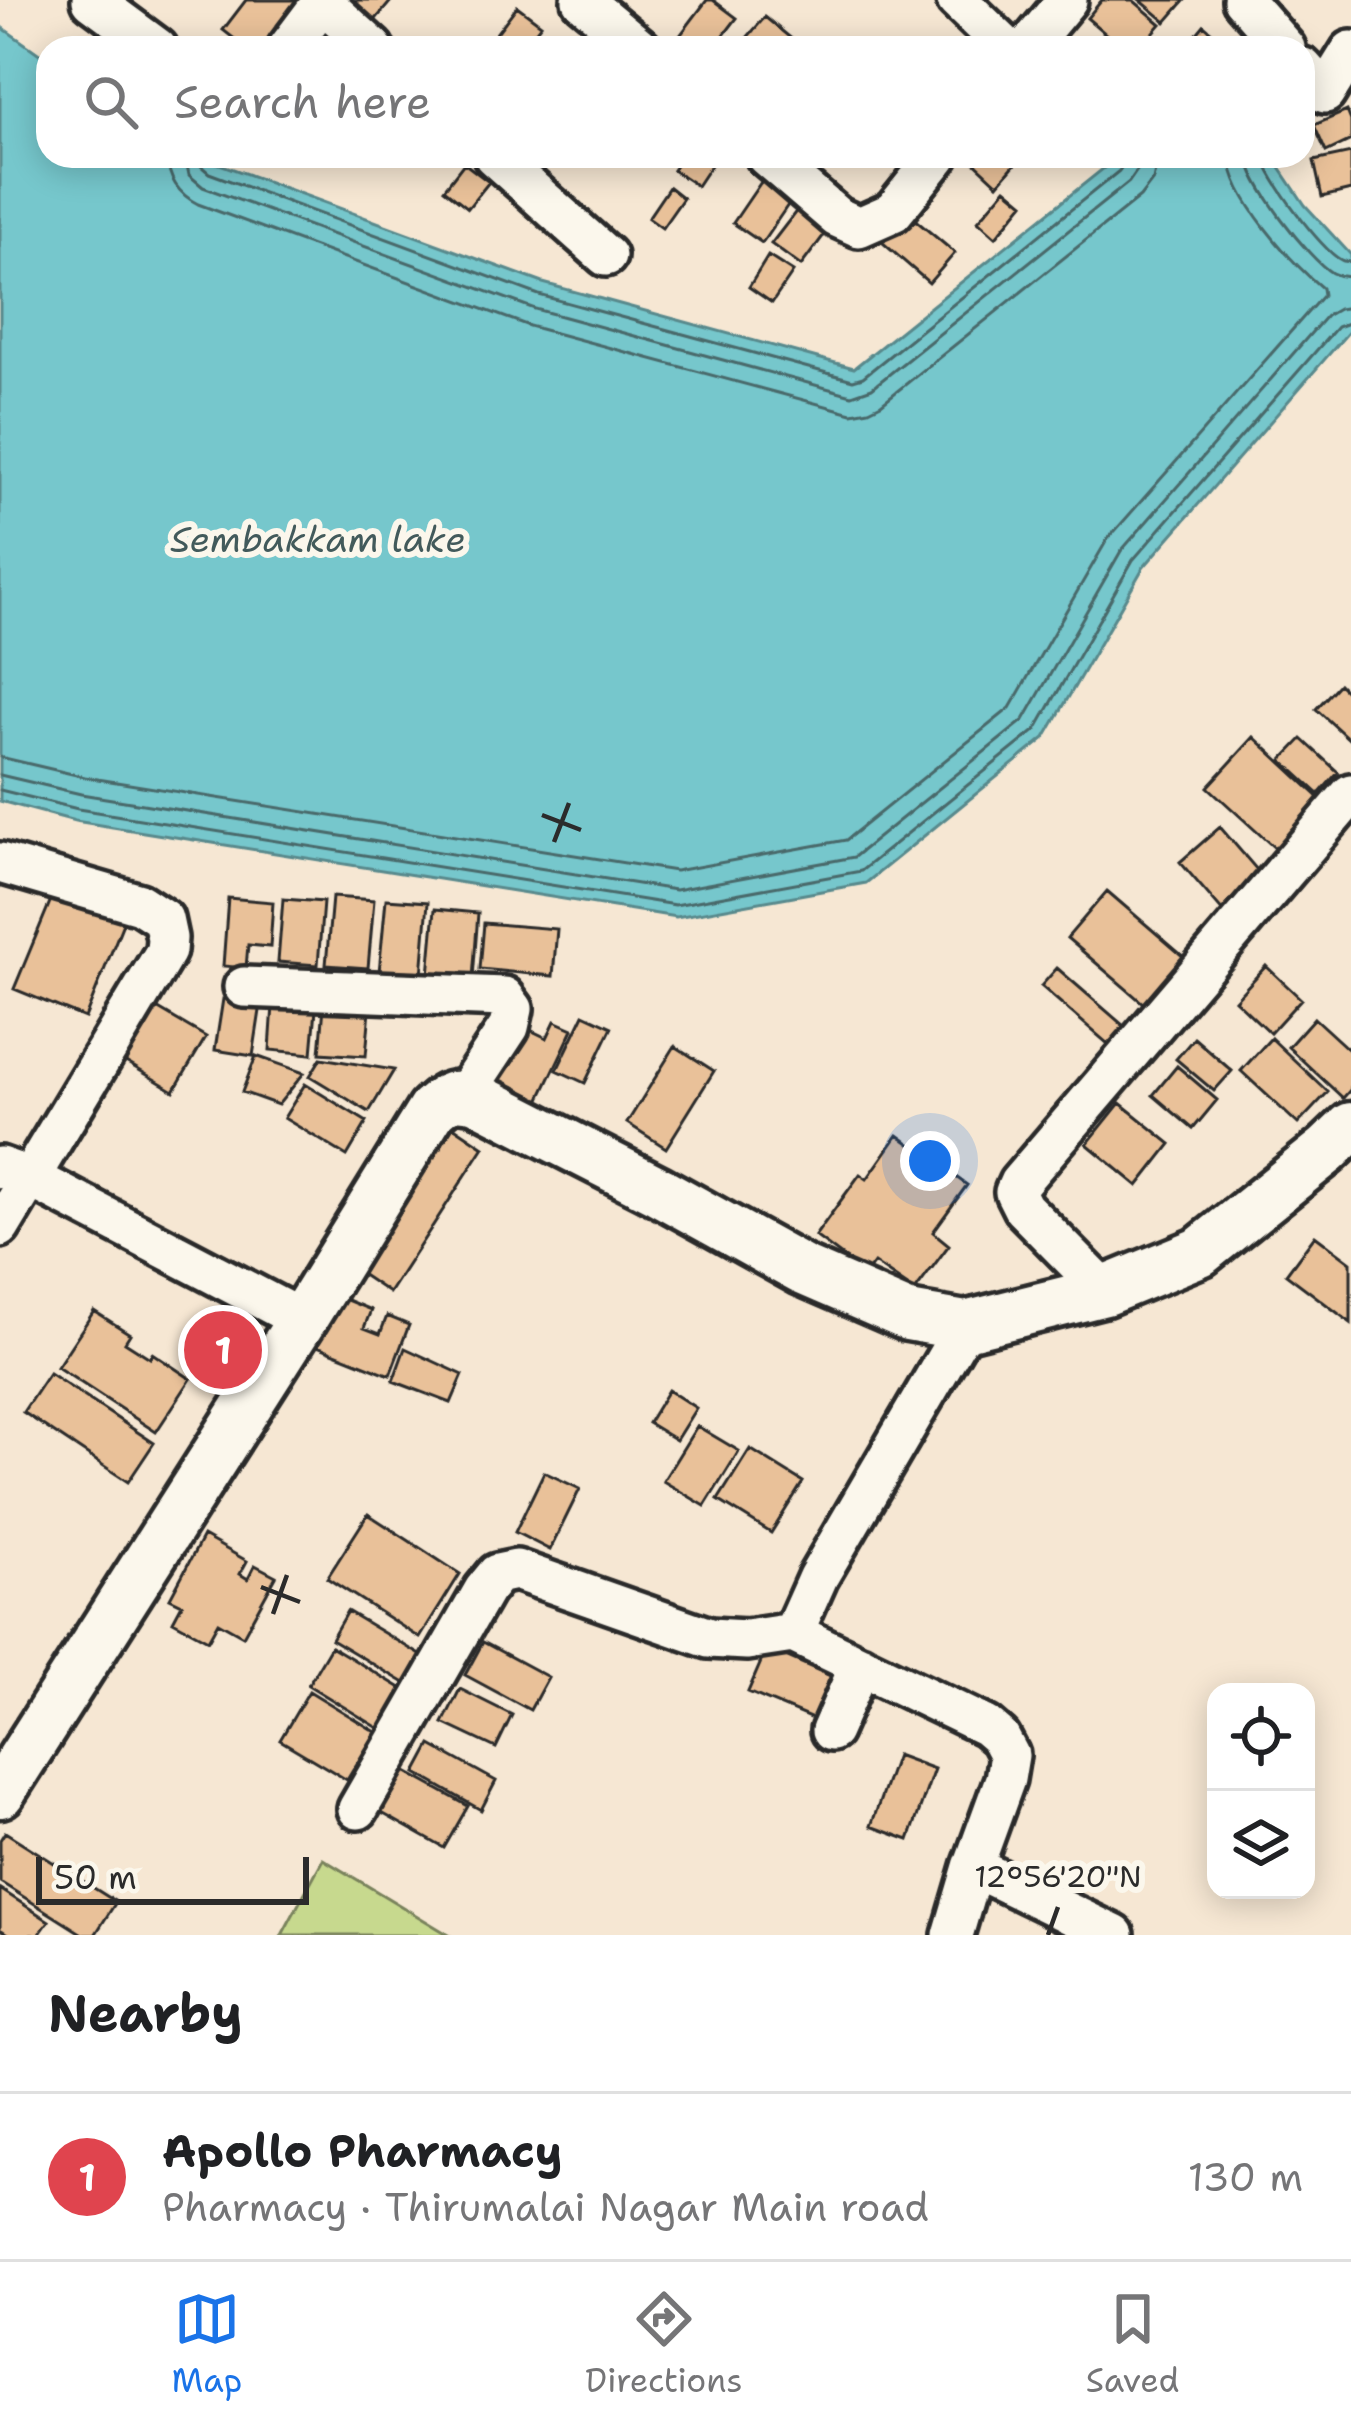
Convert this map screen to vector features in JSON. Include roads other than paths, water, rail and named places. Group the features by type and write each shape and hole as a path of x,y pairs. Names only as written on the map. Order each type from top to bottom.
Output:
{"street":[{"path":"92,0 141,36"},
{"path":"582,0 626,36"},
{"path":"957,0 994,36"},
{"path":"1037,36 1067,0"},
{"path":"1243,0 1274,36"},
{"path":"297,36 322,1 361,36"},
{"path":"1315,82 1325,93 1351,52"},
{"path":"507,168 606,256"},
{"path":"780,168 837,217 859,226 893,212 928,168"},
{"path":"1105,1291 1023,1208 1015,1192 1019,1183 1351,794"},
{"path":"0,862 140,904 163,919 167,938 166,951 16,1173 0,1227"},
{"path":"244,987 504,997 513,1009 509,1027 464,1095"},
{"path":"0,1793 431,1112 447,1096 477,1098 802,1270 908,1316 964,1327 1105,1291 1200,1252 1351,1127"},
{"path":"16,1173 302,1320"},
{"path":"793,1634 818,1577 964,1327"},
{"path":"358,1809 484,1590 497,1574 516,1570 709,1638 747,1640 793,1634 986,1726 1009,1755 953,1935"},
{"path":"831,1731 860,1666"},
{"path":"973,1867 1114,1935"}],"water":[{"name":"Sembakkam lake","path":"0,26 36,52 36,168 231,168 543,283 854,368 1104,168 1280,168 1305,205 1351,255 1351,329 1143,568 1045,738 866,883 676,917 75,821 0,801"}],"place":[{"name":"Apollo Pharmacy","path":"223,1350"}]}
